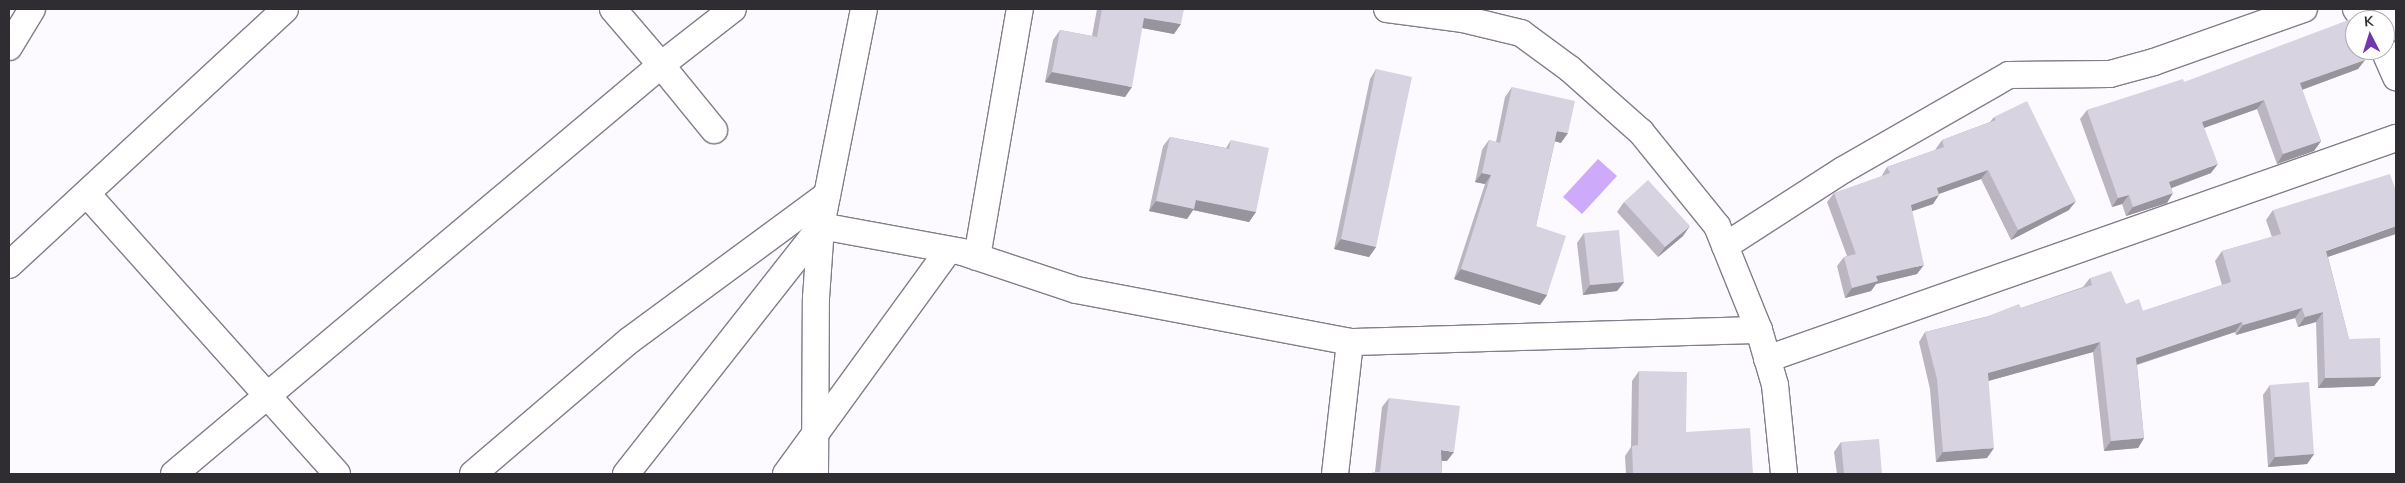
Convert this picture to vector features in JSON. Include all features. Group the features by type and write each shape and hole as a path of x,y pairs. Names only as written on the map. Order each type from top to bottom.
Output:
{"street":[{"path":"9,47 32,9"},
{"path":"9,265 285,9"},
{"path":"613,9 714,130"},
{"path":"174,474 661,65 733,9"},
{"path":"815,474 816,298 821,226 864,9"},
{"path":"977,257 1020,9"},
{"path":"1387,9 1463,19 1521,34 1570,70 1641,132 1718,226 1759,330 1775,385 1784,474"},
{"path":"1725,246 1842,170 2009,75 2110,74 2154,62 2304,9"},
{"path":"2388,60 2396,77"},
{"path":"1767,359 2396,138"},
{"path":"87,194 337,474"},
{"path":"473,474 630,340 827,195"},
{"path":"821,226 977,257 1076,290 1350,342 1759,330"},
{"path":"626,474 821,226"},
{"path":"786,474 949,250"},
{"path":"1335,474 1350,342"}],"shaded area":[{"path":"1598,159 1617,176 1582,214 1563,197"}],"building":[{"path":"1102,9 1184,9 1181,24 1144,18 1132,87 1052,72 1060,30 1097,37"},
{"path":"2345,21 2345,60 2365,60 2300,83 2321,141 2283,154 2264,100 2202,122 2218,164 2169,182 2173,193 2133,207 2129,195 2118,198 2087,110 2183,79 2184,82"},
{"path":"1376,69 1412,77 1376,247 1341,239"},
{"path":"1512,87 1575,101 1568,133 1557,131 1536,226 1566,236 1547,295 1461,269 1491,175 1482,173 1489,140 1500,143"},
{"path":"2027,101 2076,201 2018,230 1988,170 1937,188 1939,195 1911,205 1924,265 1876,276 1878,281 1852,288 1844,257 1856,254 1834,193 1890,173 1887,167 1944,147 1942,140 1996,120 1994,117"},
{"path":"1170,137 1229,149 1231,140 1269,148 1256,212 1196,200 1194,209 1156,201"},
{"path":"2390,174 2396,191 2396,226 2326,251 2349,339 2380,338 2381,377 2325,378 2323,312 2305,317 2302,308 2243,325 2242,322 2136,358 2144,438 2111,441 2100,342 1988,373 1994,448 1943,452 1937,379 1925,332 1983,318 2019,304 2021,308 2092,285 2090,278 2111,271 2126,304 2139,299 2143,311 2231,282 2222,251 2281,234 2273,210"},
{"path":"1648,180 1690,226 1665,247 1624,202"},
{"path":"1619,230 1624,282 1590,285 1584,233"},
{"path":"1639,371 1687,372 1686,432 1750,428 1753,474 1633,474 1632,446 1638,445"},
{"path":"2309,382 2314,454 2275,457 2270,385"},
{"path":"1389,398 1460,406 1454,452 1441,450 1442,474 1373,474 1373,472 1380,472"},
{"path":"1879,439 1882,474 1844,474 1841,442"}]}
